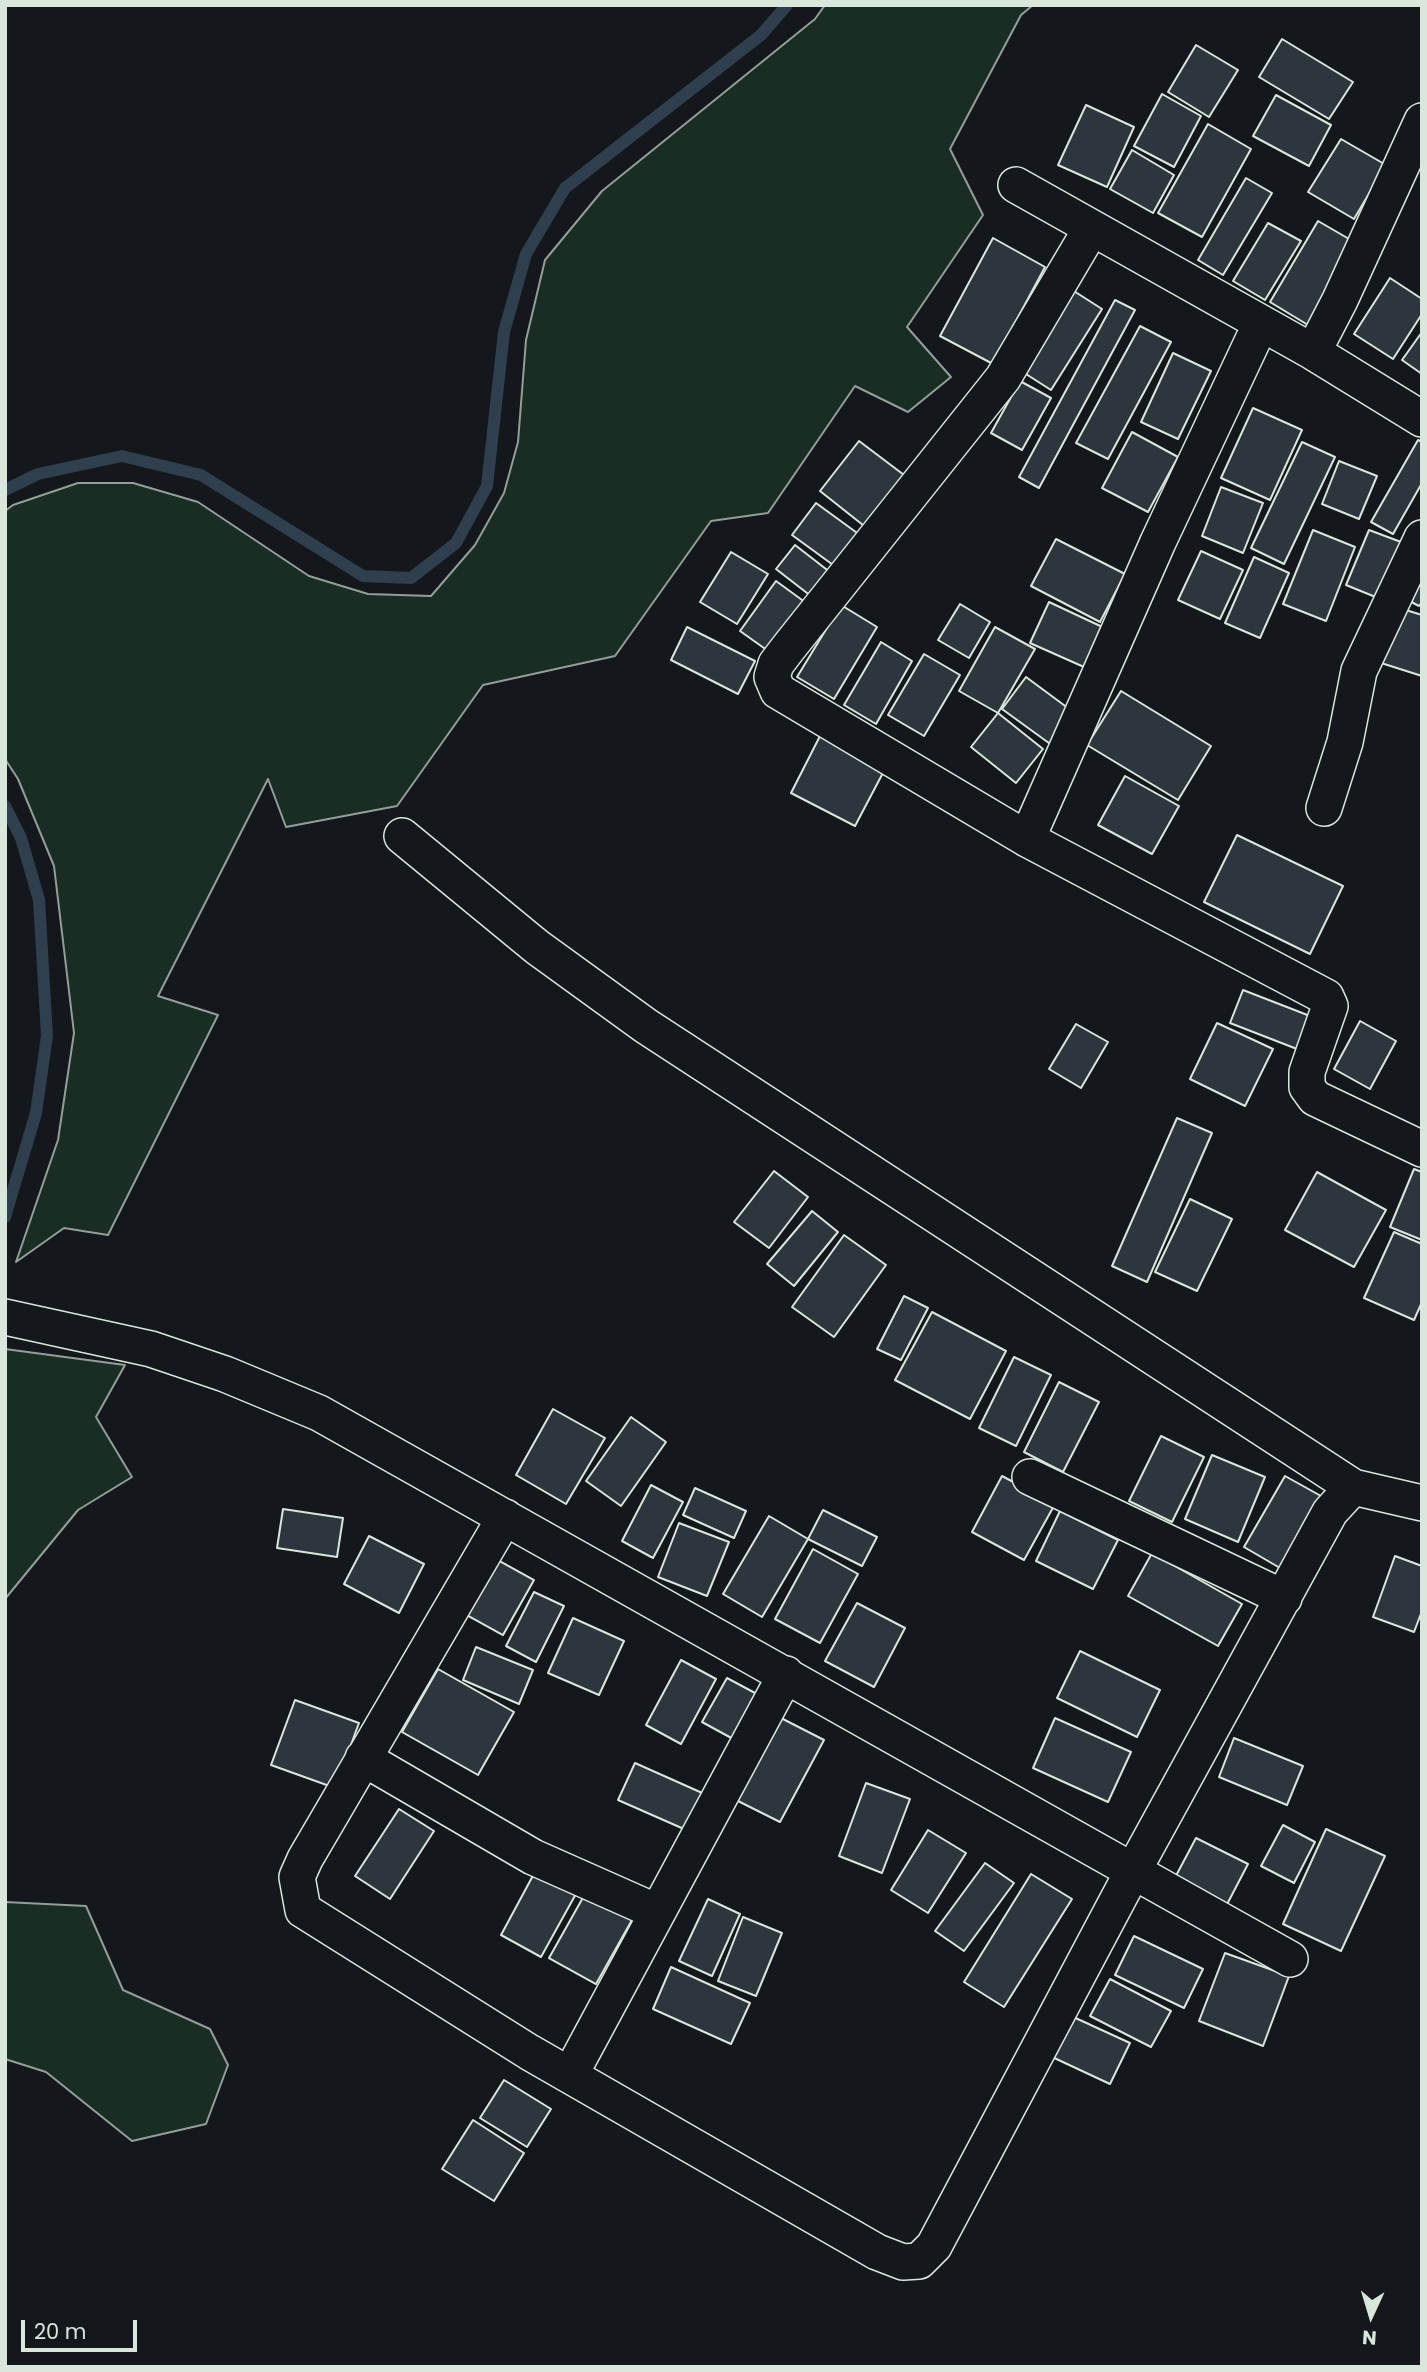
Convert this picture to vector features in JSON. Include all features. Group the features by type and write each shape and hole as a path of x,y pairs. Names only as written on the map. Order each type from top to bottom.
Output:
{"street":[{"path":"1312,352 1340,300 1422,121"},
{"path":"1016,185 1312,352 1422,419"},
{"path":"1091,229 1003,378 789,647 776,664 772,677 778,691 1027,839 1326,997 1330,1006 1307,1072 1307,1087 1315,1098 1422,1149"},
{"path":"1027,839 1158,542 1261,323"},
{"path":"1324,808 1345,742 1359,671 1422,537"},
{"path":"402,836 537,947 646,1026 1353,1487 1422,1503"},
{"path":"5,1317 151,1349 225,1374 319,1413 1290,1959"},
{"path":"1030,1477 1284,1598"},
{"path":"505,1517 296,1877 303,1910 570,2075 877,2252 903,2262 919,2261 934,2246 1133,1871 1330,1513 1353,1487"},
{"path":"570,2075 786,1674"},
{"path":"363,1758 533,1857 657,1912"}],"green space":[{"path":"825,5 1033,5 1021,15 950,149 983,215 907,327 951,377 908,412 855,386 768,513 711,521 615,656 483,685 397,806 286,827 268,779 158,996 218,1015 108,1235 64,1228 16,1262 58,1140 74,1033 54,866 18,779 5,759 5,511 13,505 78,483 133,483 198,502 309,576 368,594 431,596 475,545 504,493 518,442 526,340 545,260 602,191 815,19"},
{"path":"5,1349 125,1365 96,1417 132,1477 78,1510 5,1599"},
{"path":"5,1902 86,1906 123,1990 210,2029 228,2065 206,2124 132,2141 46,2072 5,2059"}],"building":[{"path":"1282,39 1353,82 1329,119 1259,77"},
{"path":"1196,45 1238,70 1209,117 1168,92"},
{"path":"1162,94 1201,116 1174,167 1134,146"},
{"path":"1276,95 1331,125 1309,166 1253,136"},
{"path":"1086,105 1134,127 1107,187 1058,165"},
{"path":"1208,124 1251,149 1202,237 1158,213"},
{"path":"1341,139 1386,165 1354,219 1308,192"},
{"path":"1132,150 1174,175 1153,213 1110,189"},
{"path":"1246,178 1272,193 1223,275 1198,260"},
{"path":"1318,221 1356,243 1308,325 1270,302"},
{"path":"1268,223 1301,241 1265,300 1233,281"},
{"path":"993,238 1045,267 993,364 940,336"},
{"path":"1390,278 1422,299 1422,314 1393,359 1354,334"},
{"path":"1066,286 1102,309 1051,390 1015,367"},
{"path":"1115,300 1135,310 1039,488 1019,477"},
{"path":"1140,326 1171,342 1108,459 1076,443"},
{"path":"1422,332 1422,374 1402,360"},
{"path":"1173,353 1211,371 1178,439 1141,422"},
{"path":"1020,381 1051,398 1022,450 991,433"},
{"path":"1253,408 1302,430 1270,500 1221,478"},
{"path":"1132,432 1178,457 1148,512 1102,488"},
{"path":"1418,440 1422,442 1422,483 1393,534 1371,522"},
{"path":"859,441 912,481 873,533 820,491"},
{"path":"1302,442 1335,457 1284,564 1251,548"},
{"path":"1339,461 1377,476 1359,519 1322,504"},
{"path":"1221,487 1263,503 1243,553 1202,536"},
{"path":"816,503 864,538 840,570 792,535"},
{"path":"1313,530 1355,547 1326,621 1283,604"},
{"path":"1369,530 1401,542 1378,598 1346,585"},
{"path":"1056,539 1125,574 1100,622 1031,586"},
{"path":"795,545 835,576 816,600 776,569"},
{"path":"1201,551 1243,570 1220,619 1178,600"},
{"path":"731,552 768,574 737,624 700,602"},
{"path":"1422,556 1422,602 1419,606 1400,596"},
{"path":"1254,557 1289,573 1260,638 1225,623"},
{"path":"776,581 813,608 778,658 740,631"},
{"path":"1049,602 1111,631 1093,671 1030,643"},
{"path":"960,604 990,622 969,658 938,640"},
{"path":"841,605 877,627 834,699 797,677"},
{"path":"1396,607 1422,615 1422,676 1378,662"},
{"path":"687,627 755,661 738,694 671,660"},
{"path":"995,627 1035,649 998,713 959,691"},
{"path":"881,642 912,661 876,724 844,705"},
{"path":"924,654 960,675 924,736 888,715"},
{"path":"1026,677 1076,714 1053,746 1002,709"},
{"path":"1121,691 1211,746 1178,800 1087,745"},
{"path":"998,713 1043,749 1016,783 971,747"},
{"path":"820,736 885,769 855,826 791,793"},
{"path":"1125,776 1179,806 1152,854 1098,825"},
{"path":"1237,835 1343,886 1310,954 1204,902"},
{"path":"1243,990 1310,1016 1297,1049 1230,1023"},
{"path":"1360,1021 1396,1041 1370,1089 1334,1069"},
{"path":"1217,1023 1273,1049 1245,1106 1190,1079"},
{"path":"1076,1024 1108,1042 1081,1088 1049,1069"},
{"path":"1177,1118 1212,1133 1147,1282 1112,1266"},
{"path":"1414,1169 1422,1172 1422,1240 1390,1227"},
{"path":"774,1171 808,1197 769,1248 734,1222"},
{"path":"1317,1172 1386,1210 1354,1267 1285,1230"},
{"path":"1190,1199 1232,1219 1197,1291 1155,1272"},
{"path":"812,1211 838,1232 794,1286 767,1264"},
{"path":"1394,1232 1422,1244 1422,1302 1414,1320 1364,1298"},
{"path":"844,1235 886,1265 834,1337 792,1307"},
{"path":"904,1296 928,1308 901,1360 877,1349"},
{"path":"932,1312 1006,1351 970,1419 895,1380"},
{"path":"1014,1357 1051,1375 1016,1446 979,1428"},
{"path":"1059,1382 1099,1402 1063,1472 1024,1452"},
{"path":"553,1409 605,1438 566,1504 516,1475"},
{"path":"631,1417 666,1442 621,1506 586,1481"},
{"path":"1161,1436 1204,1457 1172,1522 1129,1501"},
{"path":"1212,1455 1265,1477 1238,1542 1185,1519"},
{"path":"1002,1476 1055,1504 1024,1560 972,1532"},
{"path":"1285,1476 1321,1496 1280,1568 1244,1547"},
{"path":"651,1485 683,1502 653,1558 622,1541"},
{"path":"695,1488 746,1511 734,1538 683,1515"},
{"path":"283,1509 343,1518 337,1557 277,1548"},
{"path":"823,1510 877,1537 862,1566 808,1539"},
{"path":"1060,1511 1118,1540 1093,1589 1036,1561"},
{"path":"769,1516 808,1539 762,1617 723,1594"},
{"path":"679,1523 729,1542 707,1596 658,1577"},
{"path":"369,1536 424,1564 399,1613 344,1584"},
{"path":"813,1549 858,1574 820,1643 775,1619"},
{"path":"1152,1553 1242,1604 1218,1646 1128,1596"},
{"path":"487,1554 534,1580 503,1635 456,1609"},
{"path":"1395,1556 1422,1566 1422,1611 1414,1632 1373,1617"},
{"path":"534,1592 564,1606 536,1662 506,1646"},
{"path":"857,1603 905,1628 874,1687 825,1661"},
{"path":"573,1618 624,1641 599,1695 548,1673"},
{"path":"476,1647 533,1670 519,1704 463,1680"},
{"path":"1080,1651 1160,1690 1137,1737 1057,1698"},
{"path":"681,1660 716,1679 681,1744 646,1725"},
{"path":"438,1669 514,1712 478,1775 402,1732"},
{"path":"727,1678 770,1701 746,1746 702,1722"},
{"path":"295,1700 359,1723 335,1788 271,1765"},
{"path":"779,1717 824,1740 780,1822 736,1800"},
{"path":"1055,1718 1131,1752 1108,1802 1033,1768"},
{"path":"1234,1738 1303,1766 1287,1805 1219,1777"},
{"path":"635,1763 709,1796 693,1833 618,1800"},
{"path":"866,1783 910,1799 882,1873 839,1856"},
{"path":"399,1809 434,1831 390,1899 355,1876"},
{"path":"1283,1825 1315,1842 1294,1883 1261,1866"},
{"path":"1326,1829 1385,1856 1341,1951 1283,1924"},
{"path":"928,1830 966,1853 928,1913 891,1890"},
{"path":"1196,1838 1248,1864 1222,1914 1170,1887"},
{"path":"985,1863 1014,1883 964,1951 935,1931"},
{"path":"536,1870 577,1892 541,1957 501,1935"},
{"path":"1031,1874 1072,1899 1004,2007 964,1982"},
{"path":"585,1894 632,1920 596,1984 549,1958"},
{"path":"708,1899 740,1914 712,1976 679,1961"},
{"path":"743,1917 782,1933 756,1996 718,1981"},
{"path":"1134,1936 1203,1969 1184,2008 1115,1975"},
{"path":"1225,1953 1289,1976 1263,2046 1199,2021"},
{"path":"671,1967 750,2003 731,2044 653,2009"},
{"path":"1110,1979 1171,2011 1151,2047 1090,2016"},
{"path":"1069,2015 1130,2043 1110,2084 1050,2056"},
{"path":"504,2080 551,2109 527,2147 480,2118"},
{"path":"473,2120 524,2153 494,2201 442,2169"}],"waterway":[{"path":"5,490 38,474 122,456 201,475 363,576 411,578 456,543 487,486 504,332 526,254 565,188 761,35 787,5"},
{"path":"5,806 21,838 39,900 47,1036 36,1113 5,1217"}]}
